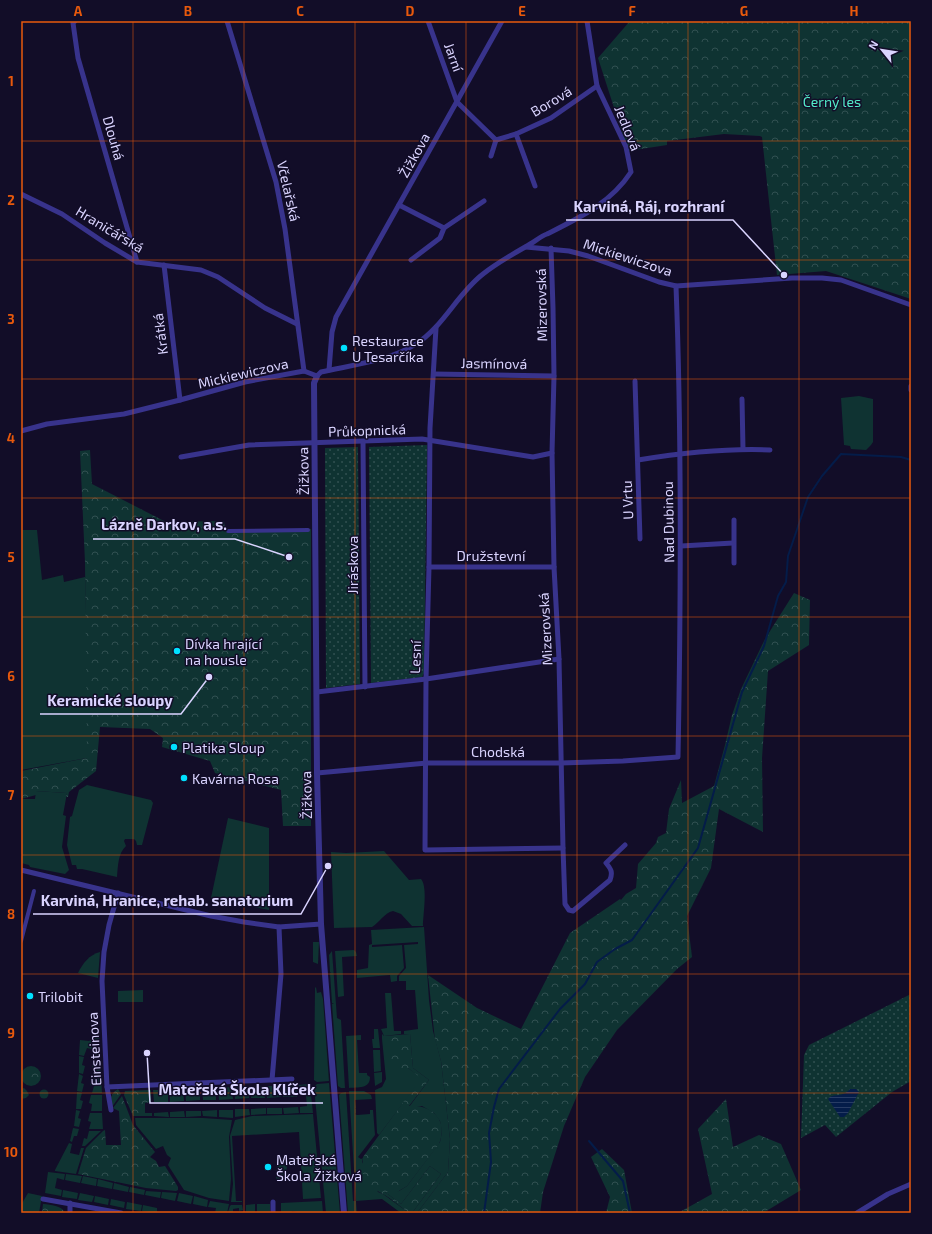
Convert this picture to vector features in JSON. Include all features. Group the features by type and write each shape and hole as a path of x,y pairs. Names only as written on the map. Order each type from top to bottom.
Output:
{"street":[{"name":"Dlouhá","path":"75,21 73,23 78,58 138,262"},
{"name":"Včelařská","path":"227,21 276,182 285,229 304,371"},
{"name":"Jarní","path":"428,21 457,102"},
{"name":"Žižkova","path":"330,370 332,332 336,317 502,21"},
{"name":"Jedlová","path":"525,247 545,234 584,215 605,201 631,172 626,147 597,86 587,21"},
{"name":"Borová","path":"496,140 516,134 551,118 597,86"},
{"path":"457,102 496,140 491,156"},
{"path":"516,134 535,186"},
{"name":"Hraničářská","path":"21,194 62,214 105,243 138,262 201,270 218,277 265,308 297,324"},
{"path":"411,260 440,238 444,228 484,200"},
{"path":"399,206 444,228"},
{"path":"317,376 321,372 393,355 416,344 436,328 462,294 482,275 505,258 525,247"},
{"name":"Mickiewiczova","path":"525,247 569,250 659,282 676,286 792,278 834,279 841,280 911,305"},
{"name":"Mizerovská","path":"551,248 554,376 552,453 554,567 559,659 565,904 569,910 573,911 610,880 612,875 611,869 606,863 625,845"},
{"name":"Krátká","path":"164,265 180,400"},
{"name":"Nad Dubinou","path":"676,286 680,370 679,453 682,546 678,757"},
{"name":"Lesní","path":"436,328 430,428 429,567 426,679 426,850 563,848"},
{"name":"Mickiewiczova","path":"21,431 47,424 124,414 245,382 304,371 317,376"},
{"name":"Jasmínová","path":"434,374 554,376"},
{"name":"Žižkova","path":"317,376 314,383 321,924 344,1213"},
{"name":"U Vrtu","path":"635,381 640,540"},
{"path":"742,399 743,449"},
{"name":"Průkopnická","path":"182,457 250,445 431,440 533,457 552,453"},
{"name":"Jiráskova","path":"363,442 365,687"},
{"name":"U Vrtu","path":"638,460 679,453 743,449 770,450"},
{"path":"734,520 734,563"},
{"path":"228,531 308,530"},
{"path":"682,546 733,543"},
{"name":"Družstevní","path":"429,567 554,567"},
{"path":"317,692 426,679 559,659"},
{"name":"Chodská","path":"318,773 427,763 561,763 678,757"},
{"path":"21,870 211,916 279,927 321,924"},
{"path":"21,941 34,891"},
{"name":"Einsteinova","path":"111,1110 107,1087 102,981 104,952 109,925 118,893"},
{"path":"272,1080 280,974 279,927"},
{"path":"107,1087 292,1079"},
{"path":"857,1213 888,1194 911,1184"},
{"path":"43,1199 121,1213"},
{"path":"273,1202 273,1213"},
{"path":"70,1203 70,1213"}],"green space":[{"name":"Černý les","path":"630,21 911,21 911,299 826,271 777,275 762,137 724,134 667,141 667,145 628,151 598,58"},
{"path":"859,396 873,399 873,442 866,450 851,449 850,446 844,445 841,398"},
{"path":"427,445 424,673 422,677 371,683 369,447"},
{"path":"358,447 360,684 326,688 325,448"},
{"path":"90,450 92,484 166,522 224,521 225,529 311,529 311,826 283,826 281,790 215,773 210,761 162,747 163,738 150,729 100,727 96,771 69,792 68,797 66,797 67,793 36,791 36,795 21,799 21,771 87,758 85,562 80,451"},
{"path":"21,530 37,530 42,580 63,575 64,582 85,577 88,686 87,758 21,770"},
{"path":"794,593 810,600 809,645 768,671 762,758 763,832 719,809 711,868 687,916 692,957 677,969 617,1030 585,1077 564,1126 543,1192 540,1213 417,1213 448,1172 450,1139 441,1061 435,1040 428,975 477,1008 521,1029 570,933 620,899 621,900 626,894 636,888 638,864 656,843 658,837 666,833 669,809 681,780 682,803 714,786 732,715 741,689 765,639"},
{"path":"87,785 151,800 153,803 142,845 137,845 134,839 125,839 124,841 126,846 121,852 117,877 77,869 76,865 72,865 67,845 70,817 72,816 79,790"},
{"path":"36,791 67,793 63,815 66,816 62,847 69,870 65,874 30,867 29,865 21,863 21,799 35,799"},
{"path":"228,818 269,828 269,910 211,898"},
{"path":"384,851 409,880 421,879 425,894 423,926 412,926 401,914 393,911 387,914 372,927 334,928 331,852 346,853"},
{"path":"424,927 429,1000 433,1031 441,1061 450,1139 448,1172 417,1213 412,1213 441,1174 430,1166 401,1204 385,1192 399,1191 407,1186 440,1142 442,1132 440,1121 434,1113 422,1106 409,1107 429,1080 413,1068 410,1034 404,1034 404,1031 418,1029 415,990 406,990 406,981 399,981 399,976 406,968 404,945 418,944 418,942 372,945 372,947 402,945 404,968 397,976 397,981 391,982 390,975 357,978 357,970 368,968 369,945 372,944 371,930"},
{"path":"313,942 319,942 318,964 313,962"},
{"path":"354,950 357,956 342,957 344,996 338,997 335,951"},
{"path":"332,951 337,1018 341,1020 345,1088 338,1086 332,1004 334,1004 332,1003 329,955"},
{"path":"100,952 98,978 78,973 87,960"},
{"path":"316,987 317,993 321,992 323,999 329,1081 317,1082 314,1080"},
{"path":"143,990 143,1002 118,1002 118,991"},
{"path":"385,993 391,993 394,1031 401,1031 401,1034 384,1036 381,1029 387,1028"},
{"path":"911,994 911,1081 892,1092 836,1137 825,1125 801,1138 804,1055 809,1045"},
{"path":"374,1029 378,1029 380,1048 373,1048 372,1039 374,1039"},
{"path":"96,1031 99,1032 100,1058 94,1058 96,1050 87,1048 84,1056 79,1055 80,1040 89,1041 93,1039 92,1037"},
{"path":"382,1034 384,1036 410,1034 413,1068 429,1080 409,1106 417,1106 431,1111 440,1121 442,1128 442,1136 439,1144 407,1186 397,1192 385,1192 401,1204 430,1166 441,1174 412,1213 409,1213 390,1198 371,1187 365,1180 362,1171 363,1157 421,1078 408,1068 391,1069 389,1038 382,1039"},
{"path":"361,1035 361,1040 357,1040 359,1073 367,1073 370,1077 368,1084 363,1087 349,1088 346,1036"},
{"path":"383,1038 389,1038 408,1068 422,1078 379,1135 377,1133 375,1090 382,1087 386,1079"},
{"path":"373,1050 380,1050 381,1071 374,1072"},
{"path":"79,1056 84,1057 82,1065 85,1066 83,1074 79,1073"},
{"path":"94,1059 100,1060 101,1075 93,1076 95,1068 92,1067"},
{"path":"27,1066 35,1066 41,1072 41,1080 35,1086 27,1086 21,1080 21,1072"},
{"path":"31,1068 38,1073 39,1076 34,1083 31,1084 24,1079 23,1076 28,1069"},
{"path":"382,1072 382,1082 375,1086 374,1073"},
{"path":"79,1074 83,1076 81,1083 84,1084 82,1092 77,1091"},
{"path":"93,1077 101,1077 102,1093 92,1093 94,1086 90,1085"},
{"path":"329,1083 340,1213 326,1213 314,1087 317,1084"},
{"path":"308,1084 310,1086 313,1113 300,1113 300,1107 307,1106 306,1096 300,1096 299,1085"},
{"path":"297,1085 297,1097 283,1097 283,1086"},
{"path":"264,1086 265,1098 251,1098 250,1087"},
{"path":"267,1086 281,1086 281,1097 267,1098"},
{"path":"232,1087 233,1099 219,1100 218,1088"},
{"path":"234,1087 248,1087 249,1098 235,1099"},
{"path":"24,1088 29,1095 26,1098 21,1099 21,1089"},
{"path":"200,1088 200,1100 186,1101 185,1089"},
{"path":"216,1088 216,1100 203,1100 202,1089"},
{"path":"44,1089 49,1094 44,1099 39,1094"},
{"path":"118,1089 121,1094 112,1107 111,1097"},
{"path":"183,1089 184,1101 170,1102 170,1090"},
{"path":"151,1090 151,1102 145,1103 145,1113 152,1113 152,1116 133,1116 124,1095 125,1091"},
{"path":"153,1090 168,1090 168,1102 154,1102"},
{"path":"349,1091 364,1091 371,1095 372,1099 355,1100 355,1114 370,1114 370,1110 373,1110 375,1135 358,1157 361,1159 363,1158 362,1162 378,1192 409,1213 401,1213 382,1199 356,1201"},
{"path":"77,1092 82,1093 80,1100 83,1101 81,1109 76,1109"},
{"path":"346,1092 353,1201 356,1201 357,1213 348,1213 339,1095"},
{"path":"91,1095 102,1095 102,1111 91,1111 92,1104 89,1103"},
{"path":"122,1096 133,1125 155,1152 150,1157 156,1161 159,1167 165,1166 178,1187 178,1190 146,1188 78,1174 86,1148 103,1131 105,1130 106,1145 121,1145 119,1111 113,1108"},
{"path":"726,1099 733,1147 759,1135 781,1144 801,1190 763,1213 678,1213 712,1194 698,1129"},
{"path":"298,1107 299,1113 284,1114 283,1108"},
{"path":"266,1108 266,1114 251,1115 251,1109"},
{"path":"267,1108 282,1108 282,1114 267,1114"},
{"path":"235,1109 249,1109 250,1115 235,1117"},
{"path":"76,1110 80,1111 78,1118 81,1119 79,1127 74,1126"},
{"path":"217,1110 217,1117 203,1116 202,1111"},
{"path":"219,1110 233,1110 233,1118 219,1117"},
{"path":"184,1111 185,1117 170,1117 170,1112"},
{"path":"186,1111 201,1111 201,1116 186,1117"},
{"path":"168,1112 169,1117 154,1116 154,1113"},
{"path":"90,1113 102,1113 103,1129 89,1129 91,1122 88,1121"},
{"path":"313,1114 321,1198 303,1199 299,1132 232,1136 236,1201 242,1202 231,1202 233,1184 230,1136 235,1120 252,1116"},
{"path":"135,1118 203,1118 232,1120 229,1137 231,1179 229,1201 209,1198 184,1190 168,1165 171,1158 167,1155 163,1146 156,1149 136,1125"},
{"path":"73,1128 79,1129 77,1136 74,1136 72,1142 70,1141"},
{"path":"89,1131 101,1131 85,1146 82,1146 84,1138 87,1139"},
{"path":"69,1143 72,1144 70,1153 79,1155 81,1148 84,1148 76,1174 55,1171"},
{"path":"602,1149 624,1170 632,1213 606,1213 610,1197 591,1157"},
{"path":"277,1164 287,1165 286,1181 276,1180"},
{"path":"48,1172 65,1174 64,1180 57,1178 55,1188 62,1190 61,1196 45,1193"},
{"path":"66,1174 82,1176 80,1183 65,1180"},
{"path":"83,1176 97,1179 96,1186 81,1183"},
{"path":"98,1179 113,1183 112,1189 97,1186"},
{"path":"114,1183 129,1187 128,1192 113,1189"},
{"path":"130,1187 145,1190 144,1195 129,1192"},
{"path":"63,1190 78,1193 77,1199 62,1197"},
{"path":"146,1191 161,1192 160,1198 145,1195"},
{"path":"162,1192 177,1193 175,1201 161,1198"},
{"path":"28,1193 42,1196 39,1213 21,1213 21,1205"},
{"path":"80,1193 94,1196 92,1202 78,1200"},
{"path":"179,1193 193,1196 191,1204 177,1201"},
{"path":"95,1196 109,1199 108,1205 94,1202"},
{"path":"194,1196 208,1200 207,1207 193,1204"},
{"path":"111,1199 125,1202 124,1208 110,1205"},
{"path":"210,1201 229,1204 227,1213 215,1213 216,1208 208,1207"},
{"path":"322,1201 323,1213 303,1213 292,1211 291,1213 281,1213 281,1203"},
{"path":"127,1202 142,1205 141,1211 126,1209"},
{"path":"43,1204 61,1208 65,1213 42,1213"},
{"path":"255,1204 255,1213 246,1213 246,1205"},
{"path":"257,1204 270,1204 270,1213 257,1213"},
{"path":"143,1205 157,1208 157,1213 142,1211"},
{"path":"231,1205 242,1205 243,1210 239,1211 239,1208 233,1209 233,1212 228,1212"}],"water":[{"path":"850,1089 856,1089 859,1092 848,1113 844,1117 840,1117 828,1099 833,1096 844,1094"}],"waterway":[{"path":"484,1213 491,1162 489,1133 499,1089 560,1009 585,984 597,962 615,949 632,940 698,848 742,692 764,646 778,596 786,582 788,556 808,497 822,476 841,454 901,457 911,460"},
{"path":"589,1141 623,1181 630,1213"}],"place":[{"name":"Karviná, Ráj, rozhraní","path":"784,275"},
{"name":"Restaurace U Tesarčíka","path":"344,348"},
{"name":"Lázně Darkov, a.s.","path":"289,557"},
{"name":"Dívka hrající na housle","path":"177,651"},
{"name":"Keramické sloupy","path":"209,677"},
{"name":"Platika Sloup","path":"174,747"},
{"name":"Kavárna Rosa","path":"184,778"},
{"name":"Karviná, Hranice, rehab. sanatorium","path":"328,866"},
{"name":"Trilobit","path":"30,996"},
{"name":"Mateřská Škola Klíček","path":"147,1053"},
{"name":"Mateřská Škola Žižková","path":"268,1167"}]}
